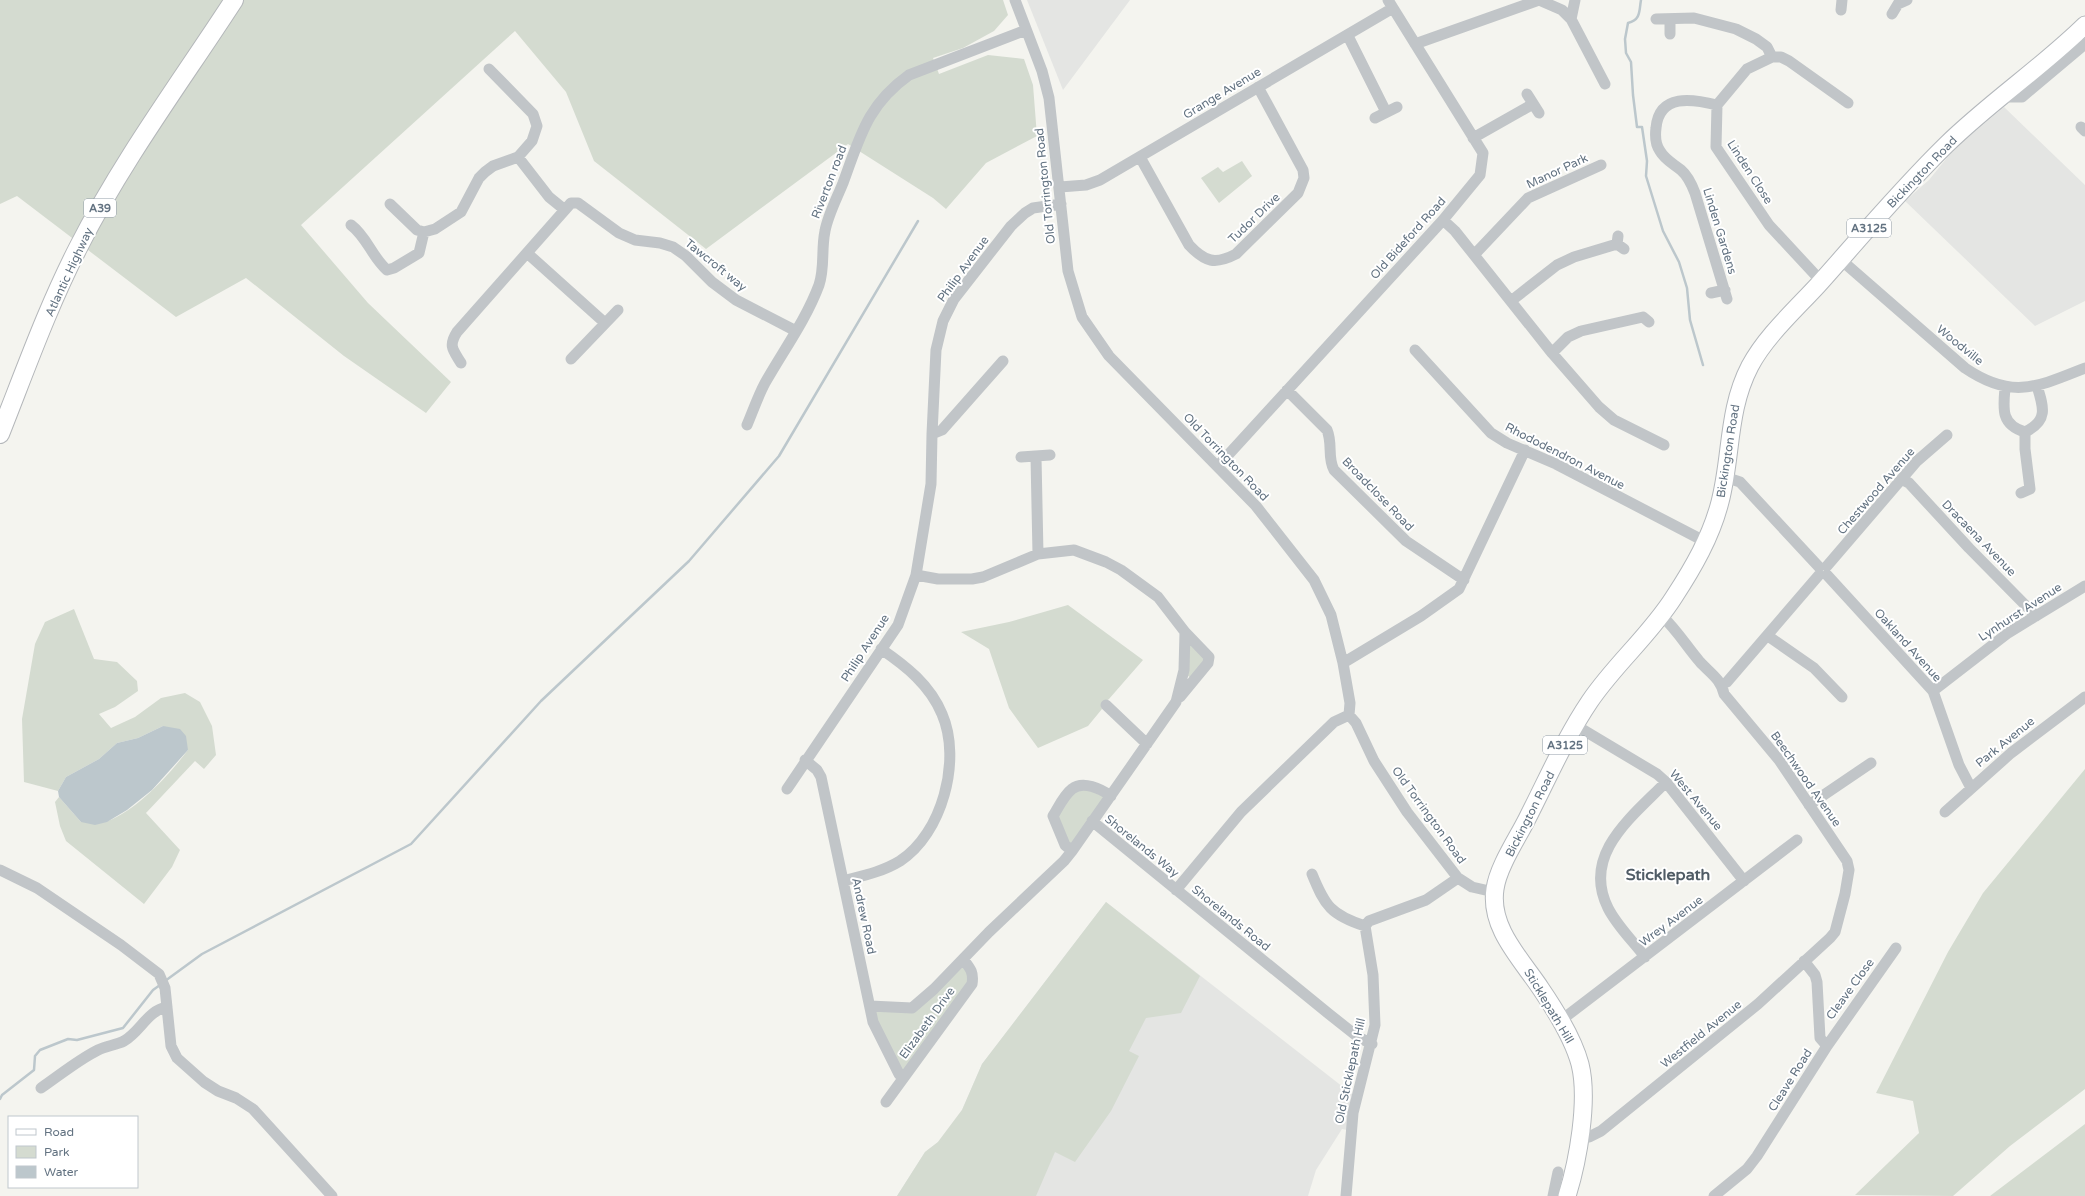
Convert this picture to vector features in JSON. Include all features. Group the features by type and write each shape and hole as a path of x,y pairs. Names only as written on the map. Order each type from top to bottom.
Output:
{"highway":[{"name":"Atlantic Highway","path":"0,434 37,342 78,247 105,198 234,0"}],"main road":[{"name":"Bickington Road","path":"1494,892 1511,849 1575,725 1613,671 1662,616 1706,542 1719,505 1725,477 1731,420 1743,381 1752,362 1776,332 1840,259 1947,144 2059,50 2085,25"},
{"name":"Sticklepath Hill","path":"1494,892 1500,924 1505,937 1542,990 1574,1048 1581,1066 1583,1089 1580,1138 1567,1196"}],"street":[{"name":"Old Torrington Road","path":"1015,0 1042,71 1049,98 1060,187 1068,271 1072,290 1087,325 1109,356 1256,506 1314,580 1331,615 1343,663 1350,703 1349,715 1356,723 1374,761 1398,799 1458,878 1472,887 1494,892"},
{"path":"1415,44 1539,0 1562,10 1571,19 1605,84"},
{"path":"1571,19 1575,0"},
{"name":"Old Bideford Road","path":"1218,466 1443,220 1480,175 1483,153 1391,4"},
{"name":"Grange Avenue","path":"1060,187 1086,185 1100,180 1258,86 1348,36 1391,4"},
{"path":"1656,20 1694,18 1736,29 1756,39 1766,47 1772,57"},
{"path":"1670,19 1670,34"},
{"name":"Riverton road","path":"747,425 764,384 796,331 819,286 824,268 822,250 828,222 869,116 881,99 893,86 910,75 1026,30"},
{"path":"1348,36 1386,112"},
{"path":"2002,97 2022,97 2085,44"},
{"path":"1717,105 1747,69 1772,57 1781,57 1789,61 1848,103"},
{"path":"390,204 417,230 424,232 435,229 461,212 479,178 485,172 493,166 518,157 536,134 537,126 533,114 489,69"},
{"name":"Tudor Drive","path":"1140,157 1189,245 1199,255 1214,262 1225,260 1236,254 1298,193 1304,178 1303,170 1258,86"},
{"path":"1473,138 1536,109 1527,94"},
{"name":"Linden Gardens","path":"1712,293 1726,294 1695,193 1690,182 1681,170 1667,160 1659,151 1655,135 1660,113 1668,105 1678,100 1688,99 1717,105"},
{"name":"Linden Close","path":"1717,105 1716,147 1769,225 1821,281"},
{"path":"1375,118 1397,106"},
{"path":"461,363 452,346 454,336 565,210 549,197 518,157"},
{"name":"Manor Park","path":"1474,255 1528,198 1601,165"},
{"name":"Tawcroft way","path":"565,210 571,203 578,203 619,233 635,240 660,243 673,247 686,256 712,282 736,300 796,331"},
{"name":"Philip Avenue","path":"787,789 805,760 898,625 916,575 931,484 936,350 943,322 954,299 1011,226 1025,213 1042,206 1061,204"},
{"path":"1443,220 1455,231 1552,353 1599,407 1614,420 1659,439"},
{"path":"351,225 359,231 379,263 387,270 394,268 419,253 423,244 424,232"},
{"path":"1511,301 1557,265 1574,257 1620,243"},
{"path":"526,253 605,323"},
{"name":"Woodville","path":"1840,259 1965,368 1983,380 2005,388 2037,386 2085,368"},
{"path":"571,359 618,310"},
{"path":"1552,353 1568,337 1582,331 1646,315"},
{"name":"Rhododendron Avenue","path":"1415,350 1491,433 1507,443 1556,464 1706,542"},
{"path":"932,434 942,430 1003,361"},
{"path":"2025,432 2040,422 2043,413 2037,386"},
{"path":"2005,388 2006,419 2010,426 2025,432"},
{"name":"Broadclose Road","path":"1286,390 1327,430 1330,437 1330,462 1334,470 1406,541 1464,580"},
{"path":"2021,493 2030,489 2024,448 2025,432"},
{"name":"Chestwood Avenue","path":"1723,689 1727,682 1917,462 1947,435"},
{"path":"1343,663 1421,616 1459,589 1525,450"},
{"path":"1021,456 1036,457 1050,455"},
{"path":"1036,457 1038,554"},
{"name":"Oakland Avenue","path":"1725,477 1740,482 1933,691 1958,765 1971,788"},
{"name":"Dracaena Avenue","path":"1902,480 1909,483 1969,548 2036,616"},
{"name":"Elizabeth Drive","path":"870,1006 912,1008 934,989 1064,861 1176,702 1209,660 1208,656 1185,632 1158,598 1120,570 1106,562 1074,550 1038,554 983,577 972,579 938,579 916,575"},
{"name":"Lynhurst Avenue","path":"1933,691 2008,633 2085,586"},
{"name":"Beechwood Avenue","path":"1662,616 1674,627 1779,760 1847,861 1849,870 1845,894 1835,932 1830,938"},
{"name":"Elizabeth Drive","path":"1176,702 1184,670 1185,632"},
{"path":"1768,636 1814,668 1842,696"},
{"path":"843,882 882,871 900,861 913,851 930,829 942,804 948,783 948,738 943,714 921,681 902,664 881,649"},
{"name":"Park Avenue","path":"1945,812 2011,753 2085,697"},
{"path":"1106,705 1147,744"},
{"name":"Shorelands Road","path":"1349,715 1334,722 1241,812 1176,890 1346,1028 1372,1044"},
{"name":"West Avenue","path":"1575,725 1657,774 1666,782 1744,881"},
{"name":"Andrew Road","path":"805,760 817,770 821,777 873,1022 899,1074 903,1078"},
{"path":"1809,805 1871,763"},
{"path":"1645,957 1609,909 1603,897 1602,866 1606,849 1618,832 1666,782"},
{"path":"1072,850 1065,844 1053,816 1072,789 1080,786 1097,787 1111,796"},
{"name":"Shorelands Way","path":"1092,821 1176,890"},
{"name":"Wrey Avenue","path":"1560,1021 1797,840"},
{"path":"0,870 37,888 121,945 159,974 165,988 171,1046 177,1058 204,1082 218,1091 236,1098 253,1109 332,1196"},
{"path":"1312,873 1325,902 1333,911 1350,922 1364,926 1369,921 1403,910 1426,900 1458,878"},
{"name":"Old Sticklepath Hill","path":"1346,1196 1353,1113 1372,1044 1375,1025 1375,999 1364,926"},
{"name":"Westfield Avenue","path":"1580,1138 1589,1137 1601,1130 1702,1051 1758,1004 1830,938"},
{"name":"Cleave Close","path":"1827,1046 1896,948"},
{"name":"Elizabeth Drive","path":"886,1102 972,984 974,976 972,970 963,959"},
{"name":"Cleave Road","path":"1714,1196 1747,1169 1757,1156 1827,1046 1820,1038 1816,975 1804,961"},
{"path":"41,1088 84,1057 99,1049 123,1041 157,1010 167,1007"},
{"path":"1553,1196 1558,1172"}],"shaded area":[{"path":"1027,0 1130,0 1063,90"},
{"path":"2004,107 2085,185 2085,301 2035,326 1905,201 1929,180 1954,149"},
{"path":"1106,902 1352,1094 1347,1130 1342,1129 1316,1170 1308,1196 897,1196 925,1152 938,1142 962,1110 982,1064"}],"green space":[{"path":"0,0 1003,0 1008,15 994,31 963,48 933,58 939,74 988,55 1024,59 1033,85 1037,136 986,163 946,209 933,198 848,144 706,249 594,161 566,92 515,31 301,225 368,303 451,382 426,413 344,356 246,278 176,317 17,196 0,204"},
{"path":"1242,161 1252,176 1219,203 1201,178 1218,167 1223,172"},
{"path":"1068,605 1143,660 1109,699 1101,705 1102,709 1088,726 1038,748 1009,708 989,649 961,632 1009,622"},
{"path":"74,609 94,659 117,662 137,681 138,691 115,707 99,714 111,728 135,717 161,698 185,693 200,702 212,726 216,755 204,769 195,761 146,813 180,850 172,867 144,904 66,841 60,826 55,802 59,797 81,822 98,823 108,821 119,816 141,800 172,770 188,750 163,726 138,738 117,743 99,759 66,777 58,791 24,782 22,719 35,644 45,622"},
{"path":"1192,645 1205,658 1192,679 1187,675 1189,646"},
{"path":"2085,769 2085,1089 2010,1146 1953,1196 1855,1195 1919,1133 1913,1101 1876,1093 1948,952 1983,893"},
{"path":"1080,789 1095,790 1107,797 1072,845 1067,842 1056,817 1073,793"},
{"path":"1106,902 1200,976 1181,1013 1146,1018 1129,1051 1139,1056 1111,1111 1075,1162 1055,1152 1036,1196 897,1196 925,1152 938,1142 962,1110 982,1064"},
{"path":"963,965 969,972 969,981 903,1072 875,1020 875,1011 910,1012"},
{"path":"2085,1124 2085,1196 1990,1196"}],"water":[{"path":"163,726 180,729 186,736 188,750 152,790 127,810 107,822 95,825 81,822 59,797 58,791 66,777 99,759 117,743 138,738"}],"waterway":[{"path":"1641,0 1639,14 1635,20 1628,23 1625,39 1626,53 1631,62 1637,127 1642,127 1647,161 1646,176 1663,231 1679,262 1687,288 1690,320 1703,365"},
{"path":"165,981 202,954 411,844 541,701 689,561 779,456 918,221"},
{"path":"0,1099 2,1095 34,1070 35,1056 40,1050 68,1039 77,1040 123,1028 153,990 160,985"}],"district":[{"name":"Sticklepath","path":"1668,875"}]}
